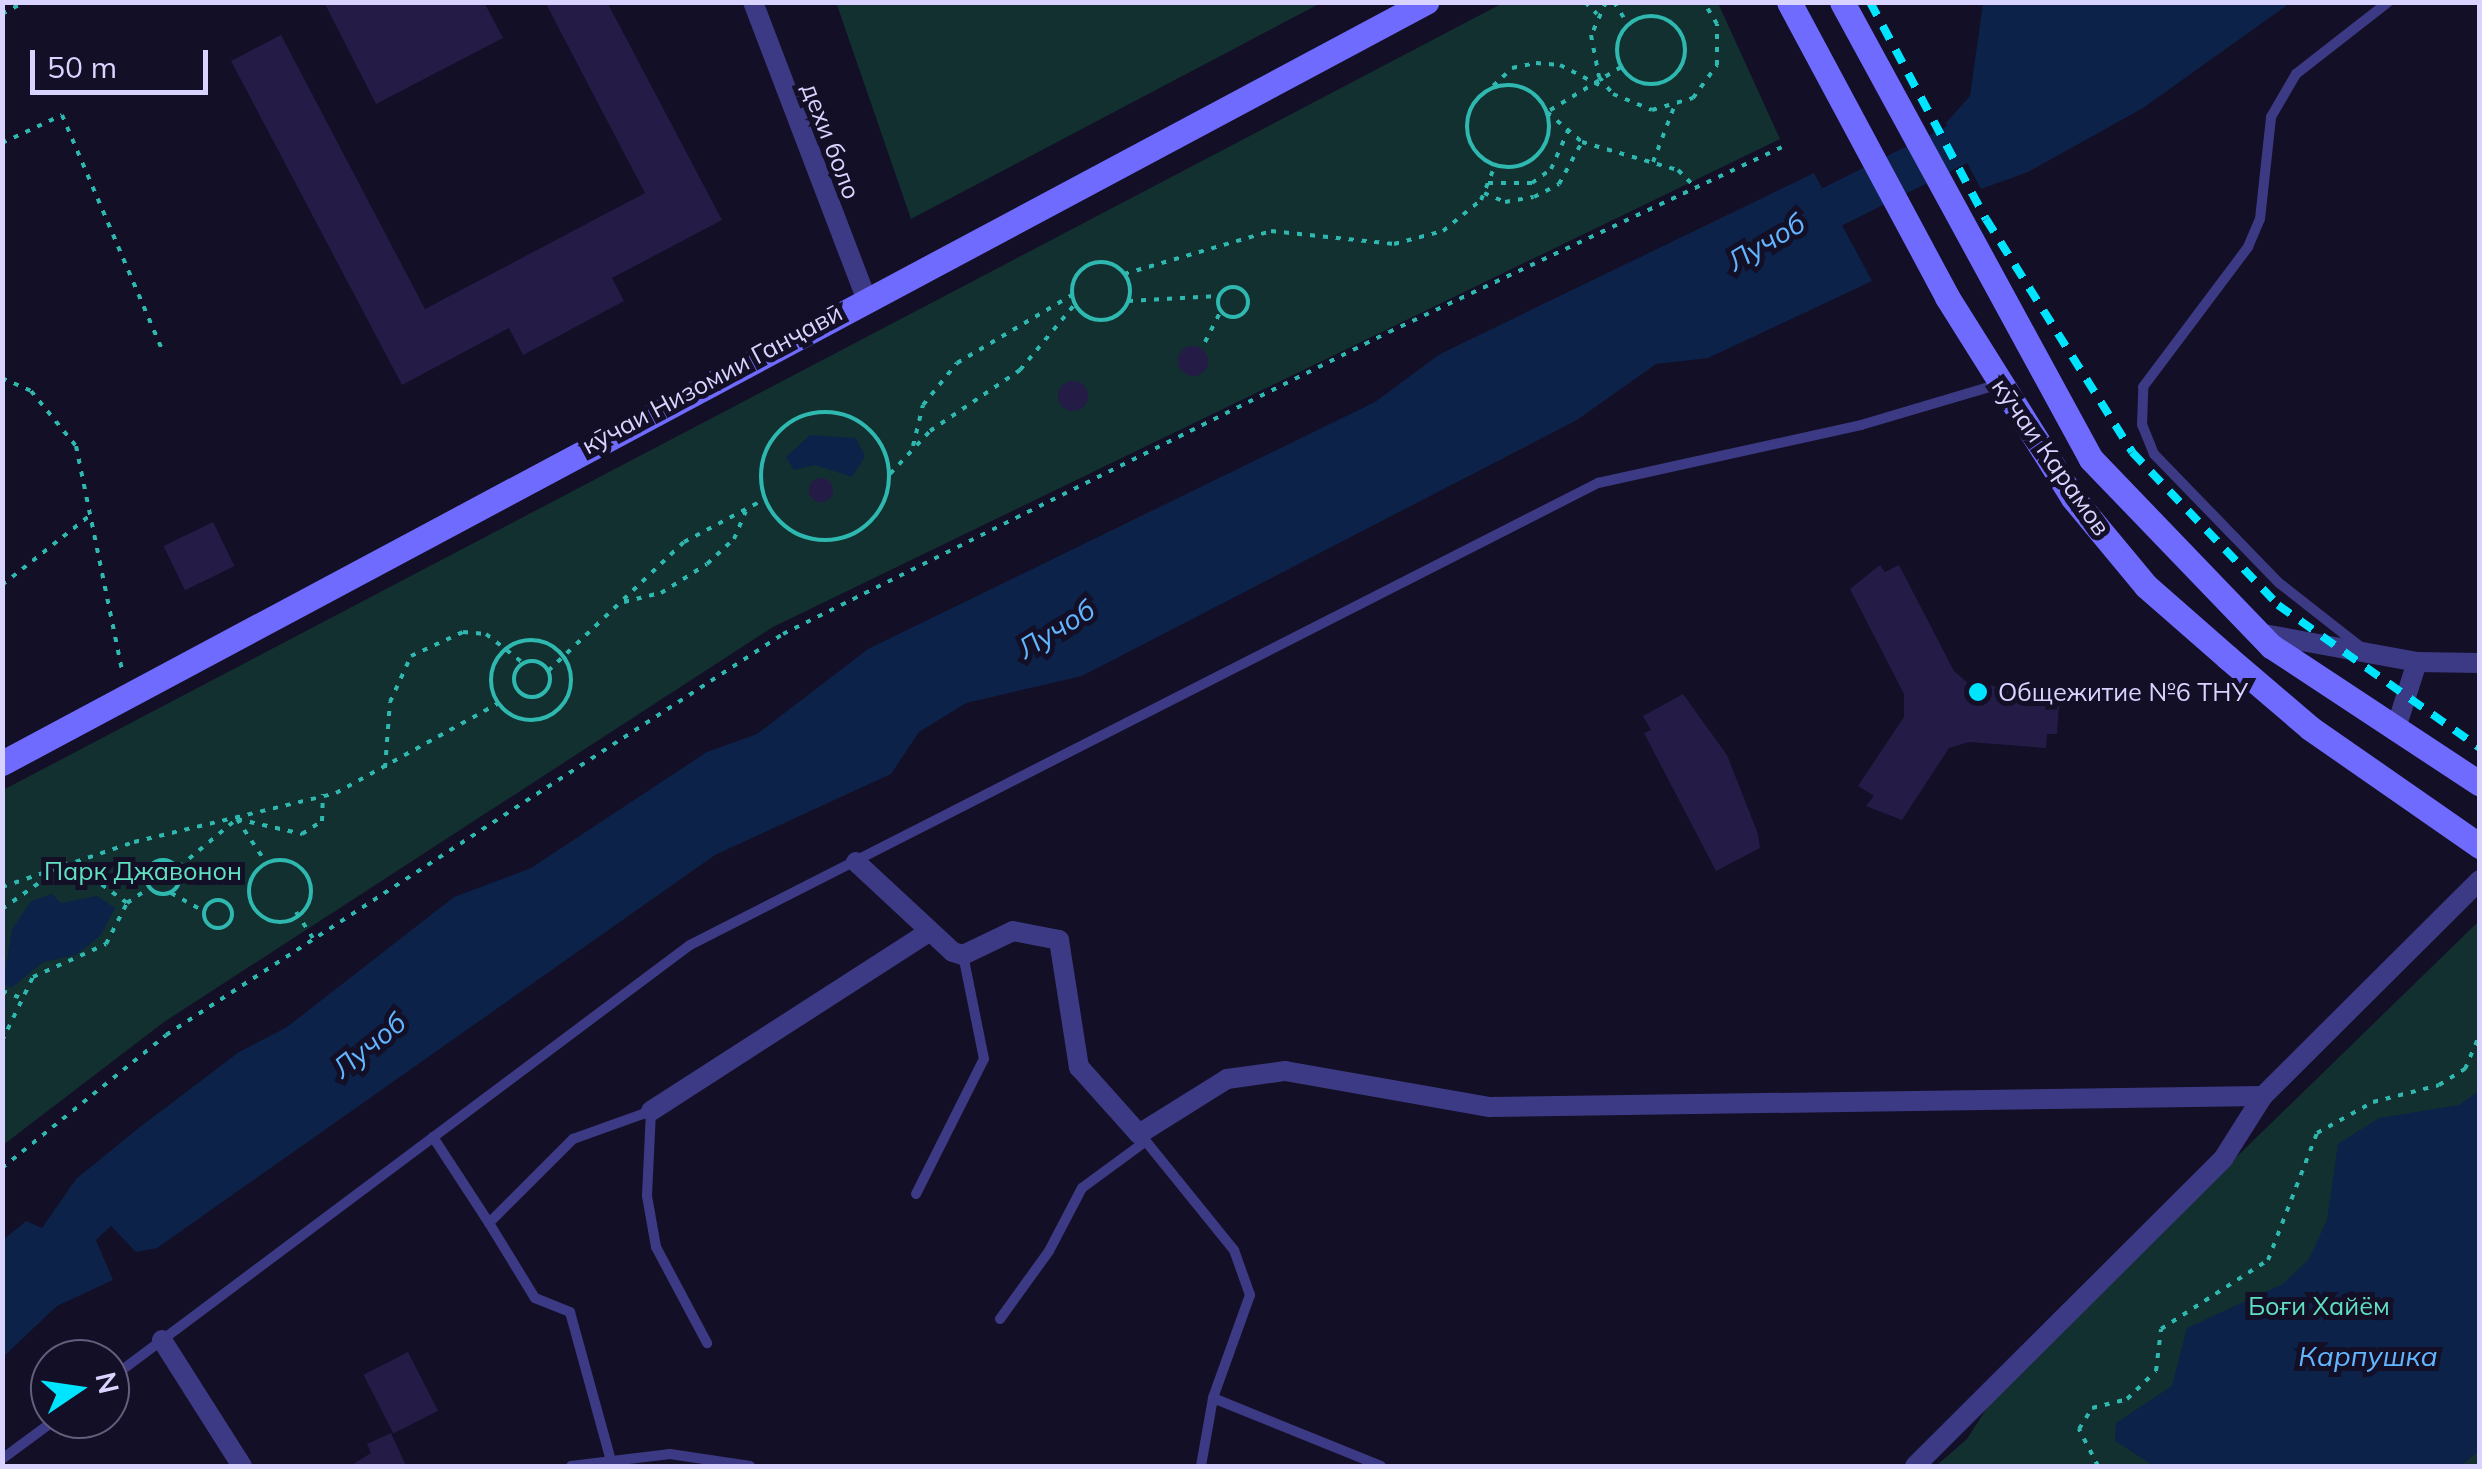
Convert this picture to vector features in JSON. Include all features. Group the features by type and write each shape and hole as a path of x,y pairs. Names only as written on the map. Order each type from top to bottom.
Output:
{"main road":[{"name":"кӯчаи Низомии Ганҷавӣ","path":"2,762 866,296 1426,2"},
{"name":"кӯчаи Карамов","path":"1789,2 1947,297 2073,498 2146,586 2310,728 2480,846"},
{"name":"кӯчаи Карамов","path":"1842,2 1982,270 2092,460 2258,633 2395,731 2480,784"}],"street":[{"name":"дехи боло","path":"753,2 866,296"},
{"path":"2258,633 2418,662 2480,662"},
{"path":"2395,731 2418,662"},
{"path":"856,862 926,934 964,955 1014,931 1059,940 1079,1067 1143,1138 1228,1079 1285,1071 1490,1106 2263,1096"},
{"path":"1914,1466 2223,1159 2263,1096 2480,880"},
{"path":"651,1112 926,934"},
{"path":"162,1340 242,1466"}],"lane":[{"path":"2371,654 2279,583 2194,502 2154,454 2142,425 2143,386 2248,247 2260,219 2271,117 2296,74 2388,2"},
{"path":"130,1363 690,945 1598,483 1861,426 1999,384"},
{"path":"916,1194 984,1059 964,955"},
{"path":"488,1223 573,1139 651,1112 647,1196 656,1247 707,1342"},
{"path":"433,1137 535,1298 570,1312 610,1458"},
{"path":"1000,1319 1049,1251 1082,1188 1143,1138 1246,1275 1250,1295 1213,1398 1201,1466"},
{"path":"1213,1398 1381,1466"},
{"path":"2,1459 30,1438"},
{"path":"570,1466 610,1458 670,1454 750,1466"}],"path":[{"path":"2,14 24,2"},
{"path":"1584,2 1597,14"},
{"path":"1599,82 1591,57 1597,14 1606,2"},
{"path":"1614,2 1628,25"},
{"path":"1547,112 1548,138 1533,160 1495,166 1474,150 1467,123 1489,89 1512,68 1536,63 1599,82 1612,94 1642,108 1674,107 1700,91 1717,65 1717,24 1704,2"},
{"path":"1650,17 1671,23 1684,52 1676,72 1658,84 1637,82 1621,67 1617,44 1628,25 1650,17"},
{"path":"1547,112 1621,67"},
{"path":"1489,89 1530,90 1547,112 1582,142 1653,162 1695,187"},
{"path":"1653,162 1674,107"},
{"path":"2,143 62,115 162,350"},
{"path":"1488,183 1532,182 1551,169 1568,131"},
{"path":"1484,194 1505,202 1534,197 1559,184 1582,142"},
{"path":"2,1168 166,1034 784,634 1785,146"},
{"path":"1124,274 1271,231 1394,244 1444,231 1484,194 1495,166"},
{"path":"1128,301 1124,274 1109,263 1090,264 1076,276 1072,295 1075,304 1098,320 1128,301 1219,296 1234,286 1248,298 1239,316 1221,310"},
{"path":"912,450 922,404 958,363 1072,295"},
{"path":"1205,342 1221,310 1219,296"},
{"path":"890,474 874,434 858,420 817,411 780,429 767,446 765,500 798,536 840,539 876,516 890,474 912,450 1020,370 1075,304"},
{"path":"2,378 31,391 76,446 94,512 127,694"},
{"path":"523,663 514,678 527,696 548,688 548,671 684,542 765,500"},
{"path":"619,603 661,594 708,564 734,539 747,509"},
{"path":"2,584 94,512"},
{"path":"385,768 390,702 411,656 464,632 508,648 523,663 548,671"},
{"path":"531,640 564,656 571,683 560,708 536,720 499,704 491,680 508,648 531,640"},
{"path":"2,887 69,862 324,794 385,768 499,704"},
{"path":"237,819 302,834 322,821 324,794"},
{"path":"237,819 267,864"},
{"path":"171,893 178,868 237,819"},
{"path":"2,909 69,862"},
{"path":"287,862 305,871 311,902 278,924 254,908 250,889 267,864 287,862"},
{"path":"2,1041 33,977 106,944 127,903 149,888 153,863 178,868"},
{"path":"62,868 91,877 127,903"},
{"path":"149,888 171,893 204,911 216,928 232,914 222,900 204,911"},
{"path":"296,912 314,939"},
{"path":"2,990 21,998"},
{"path":"2098,1466 2079,1430 2092,1408 2127,1399 2156,1371 2161,1329 2268,1260 2316,1133 2373,1102 2439,1085 2465,1069 2480,1034"}],"green space":[{"path":"836,2 1321,2 1321,3 911,219"},
{"name":"Парк Джавонон","path":"1503,3 1718,3 1780,139 773,627 164,1022 3,1145 3,790"},
{"name":"Боғи Хайём","path":"2479,921 2479,1466 1936,1466 1967,1439 2001,1386"}],"water":[{"path":"1983,2 2290,3 2143,108 2028,172 1981,189 1946,123 1970,96"},
{"path":"1814,173 1872,281 1708,358 1656,364 1577,420 1082,676 966,703 919,732 891,774 715,855 157,1248 136,1252 111,1226 96,1240 113,1280 57,1306 3,1357 3,1240 26,1221 42,1228 76,1179 140,1127 239,1052 287,1027 454,897 531,868 707,752 757,734 868,649 1375,402 1440,354"},
{"path":"810,435 856,438 865,456 852,477 815,465 794,470 786,457"},
{"path":"52,894 61,903 97,896 115,908 100,936 76,955 43,962 11,988 3,984 12,929 31,901"},
{"name":"Карпушка","path":"2479,1091 2479,1451 2460,1466 2154,1466 2115,1441 2116,1423 2172,1386 2187,1328 2283,1284 2309,1259 2327,1220 2338,1144 2379,1118 2459,1105"}],"building":[{"path":"324,2 484,2 503,38 376,104"},
{"path":"545,2 607,2 722,220 612,278 624,301 523,355 509,328 402,385 231,61 281,35 425,309 645,193"},
{"path":"1193,346 1203,351 1208,361 1203,371 1193,376 1183,371 1178,361 1183,351"},
{"path":"1073,381 1083,386 1088,396 1083,406 1073,411 1063,406 1058,396 1063,386"},
{"path":"816,478 826,478 833,490 826,502 816,502 809,495 809,485"},
{"path":"213,522 234,566 185,590 164,546"},
{"name":"Общежитие №6 ТНУ","path":"1880,565 1885,572 1899,565 1954,671 1969,684 2052,690 2051,706 2059,706 2057,734 2047,734 2046,748 1969,742 1949,748 1902,820 1866,806 1874,796 1858,786 1904,717 1904,694 1850,589"},
{"path":"1683,694 1727,755 1758,834 1760,848 1716,871 1644,733 1651,730 1643,716"},
{"path":"408,1352 438,1411 393,1434 363,1375"},
{"path":"391,1433 406,1466 350,1466 371,1453 367,1444"}],"waterway":[{"name":"Лучоб","path":"1780,233 2007,120"}],"railway":[{"path":"1870,2 1986,219 2132,452 2278,605 2480,748"}],"place":[{"name":"Общежитие №6 ТНУ","path":"1978,692"}]}
